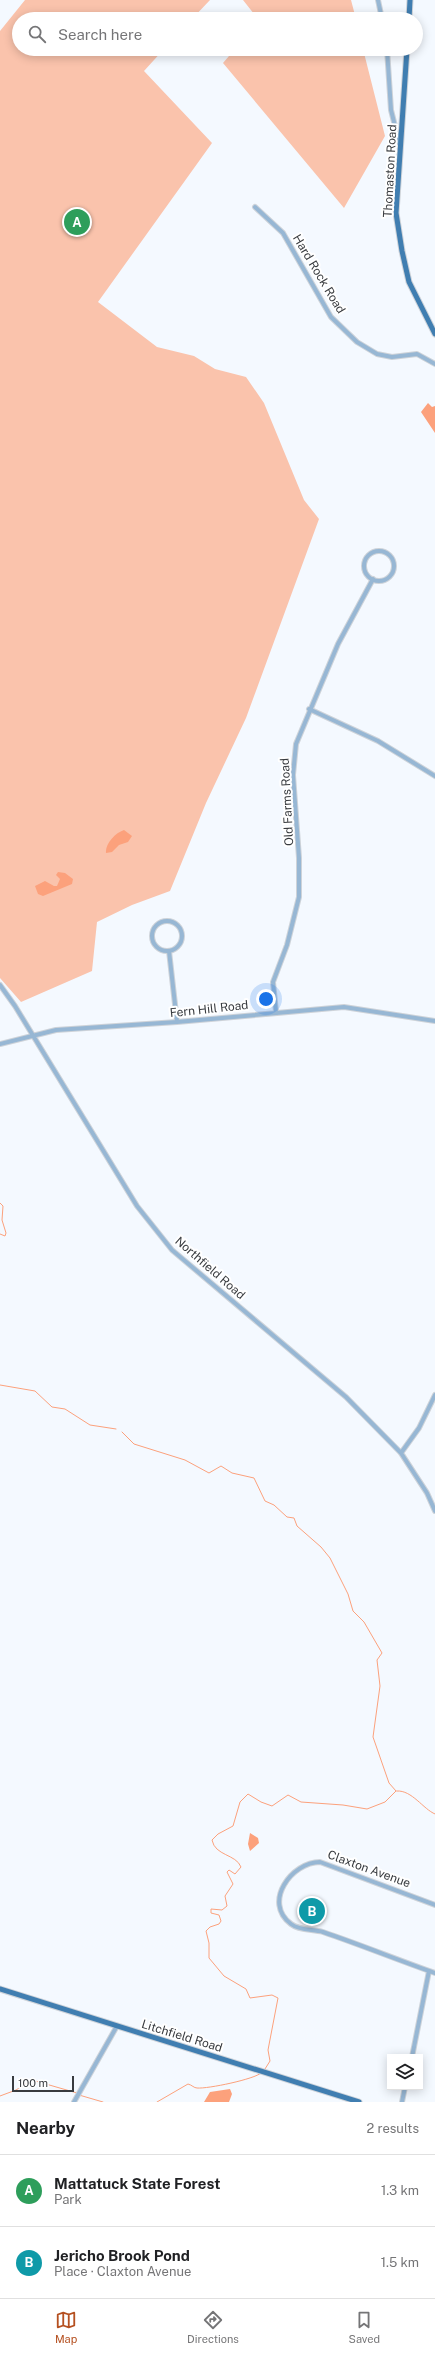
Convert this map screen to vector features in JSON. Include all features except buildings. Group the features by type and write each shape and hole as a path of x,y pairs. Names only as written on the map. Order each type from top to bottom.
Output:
{"main road":[{"path":"409,12 410,0"},
{"name":"Thomaston Road","path":"407,56 396,213 409,282 435,334"},
{"name":"Litchfield Road","path":"0,1989 359,2102"}],"street":[{"path":"378,0 381,12"},
{"path":"387,56 391,110 400,148"},
{"name":"Hard Rock Road","path":"256,207 283,233 331,317 341,328 376,354 392,357 417,354 435,364"},
{"path":"376,551 386,552 394,563 392,573 385,580 373,580 365,572 366,558 376,551"},
{"name":"Old Farms Road","path":"276,1012 273,982 286,945 299,897 299,858 293,757 309,708 338,644 373,580"},
{"path":"309,708 378,741 435,776"},
{"path":"166,921 177,924 182,933 180,944 169,950 157,947 152,937 155,926 166,921"},
{"path":"169,950 177,1022"},
{"name":"Northfield Road","path":"0,985 137,1206 172,1250 328,1381 401,1452 428,1493 435,1511"},
{"name":"Fern Hill Road","path":"0,1044 56,1030 177,1022 344,1007 435,1021"},
{"path":"401,1452 420,1428 435,1395"},
{"name":"Claxton Avenue","path":"435,1905 320,1862 306,1865 292,1875 283,1888 279,1902 281,1910 286,1918 295,1926 322,1932 435,1973"},
{"path":"413,2054 429,1971"},
{"path":"74,2102 117,2026"},
{"path":"402,2102 404,2090"}],"shaded area":[{"path":"25,0 210,0 199,12 15,12"},
{"path":"243,0 351,0 354,12 252,12"},
{"path":"12,16 12,56 158,56 144,71 212,143 98,302 157,347 194,356 215,369 246,377 264,403 304,500 319,519 246,718 206,803 170,891 132,905 97,922 92,971 21,1002 0,978 0,31"},
{"path":"229,56 365,56 385,136 344,208 223,63"},
{"path":"428,403 432,407 435,406 435,433 421,412"},
{"path":"124,830 132,836 128,842 119,845 112,852 106,853 107,846 111,839"},
{"path":"58,872 65,873 73,879 72,884 43,896 38,894 35,886 45,881 57,886 60,879 56,875"},
{"path":"250,1833 258,1838 259,1843 250,1851 248,1844"},
{"path":"230,2089 232,2094 229,2102 204,2102 210,2092"}],"waterway":[{"path":"0,1203 3,1206 2,1220 6,1233 5,1236 0,1234"},
{"path":"0,1385 35,1391 52,1407 65,1409 90,1425 116,1429"},
{"path":"122,1432 134,1444 185,1460 209,1473 221,1466 232,1473 254,1478 265,1501 274,1505 287,1517 294,1518 297,1526 321,1547 330,1558 348,1594 353,1611 364,1622 382,1653 377,1660 380,1686 373,1737 389,1783 396,1791"},
{"path":"265,2069 270,2061 268,2050 278,1998 272,1995 250,1998 246,1989 224,1976 209,1958 209,1943 206,1931 210,1927 219,1924 221,1921 219,1915 211,1913 211,1909 222,1910 227,1906 225,1896 233,1884 227,1872 229,1870 235,1874 241,1867 235,1860 217,1849 212,1840 218,1834 233,1826 240,1802 248,1794 261,1802 272,1806 288,1795 301,1802 343,1805 367,1809 385,1802 396,1791"},
{"path":"397,1791 408,1793 435,1814"},
{"path":"157,2102 188,2084 196,2088 211,2087 241,2081 261,2073"},
{"path":"0,2096 16,2090 32,2080 77,2093"},
{"path":"79,2095 103,2102"}],"place":[{"name":"Mattatuck State Forest","path":"77,222"},
{"name":"Jericho Brook Pond","path":"312,1911"}]}
